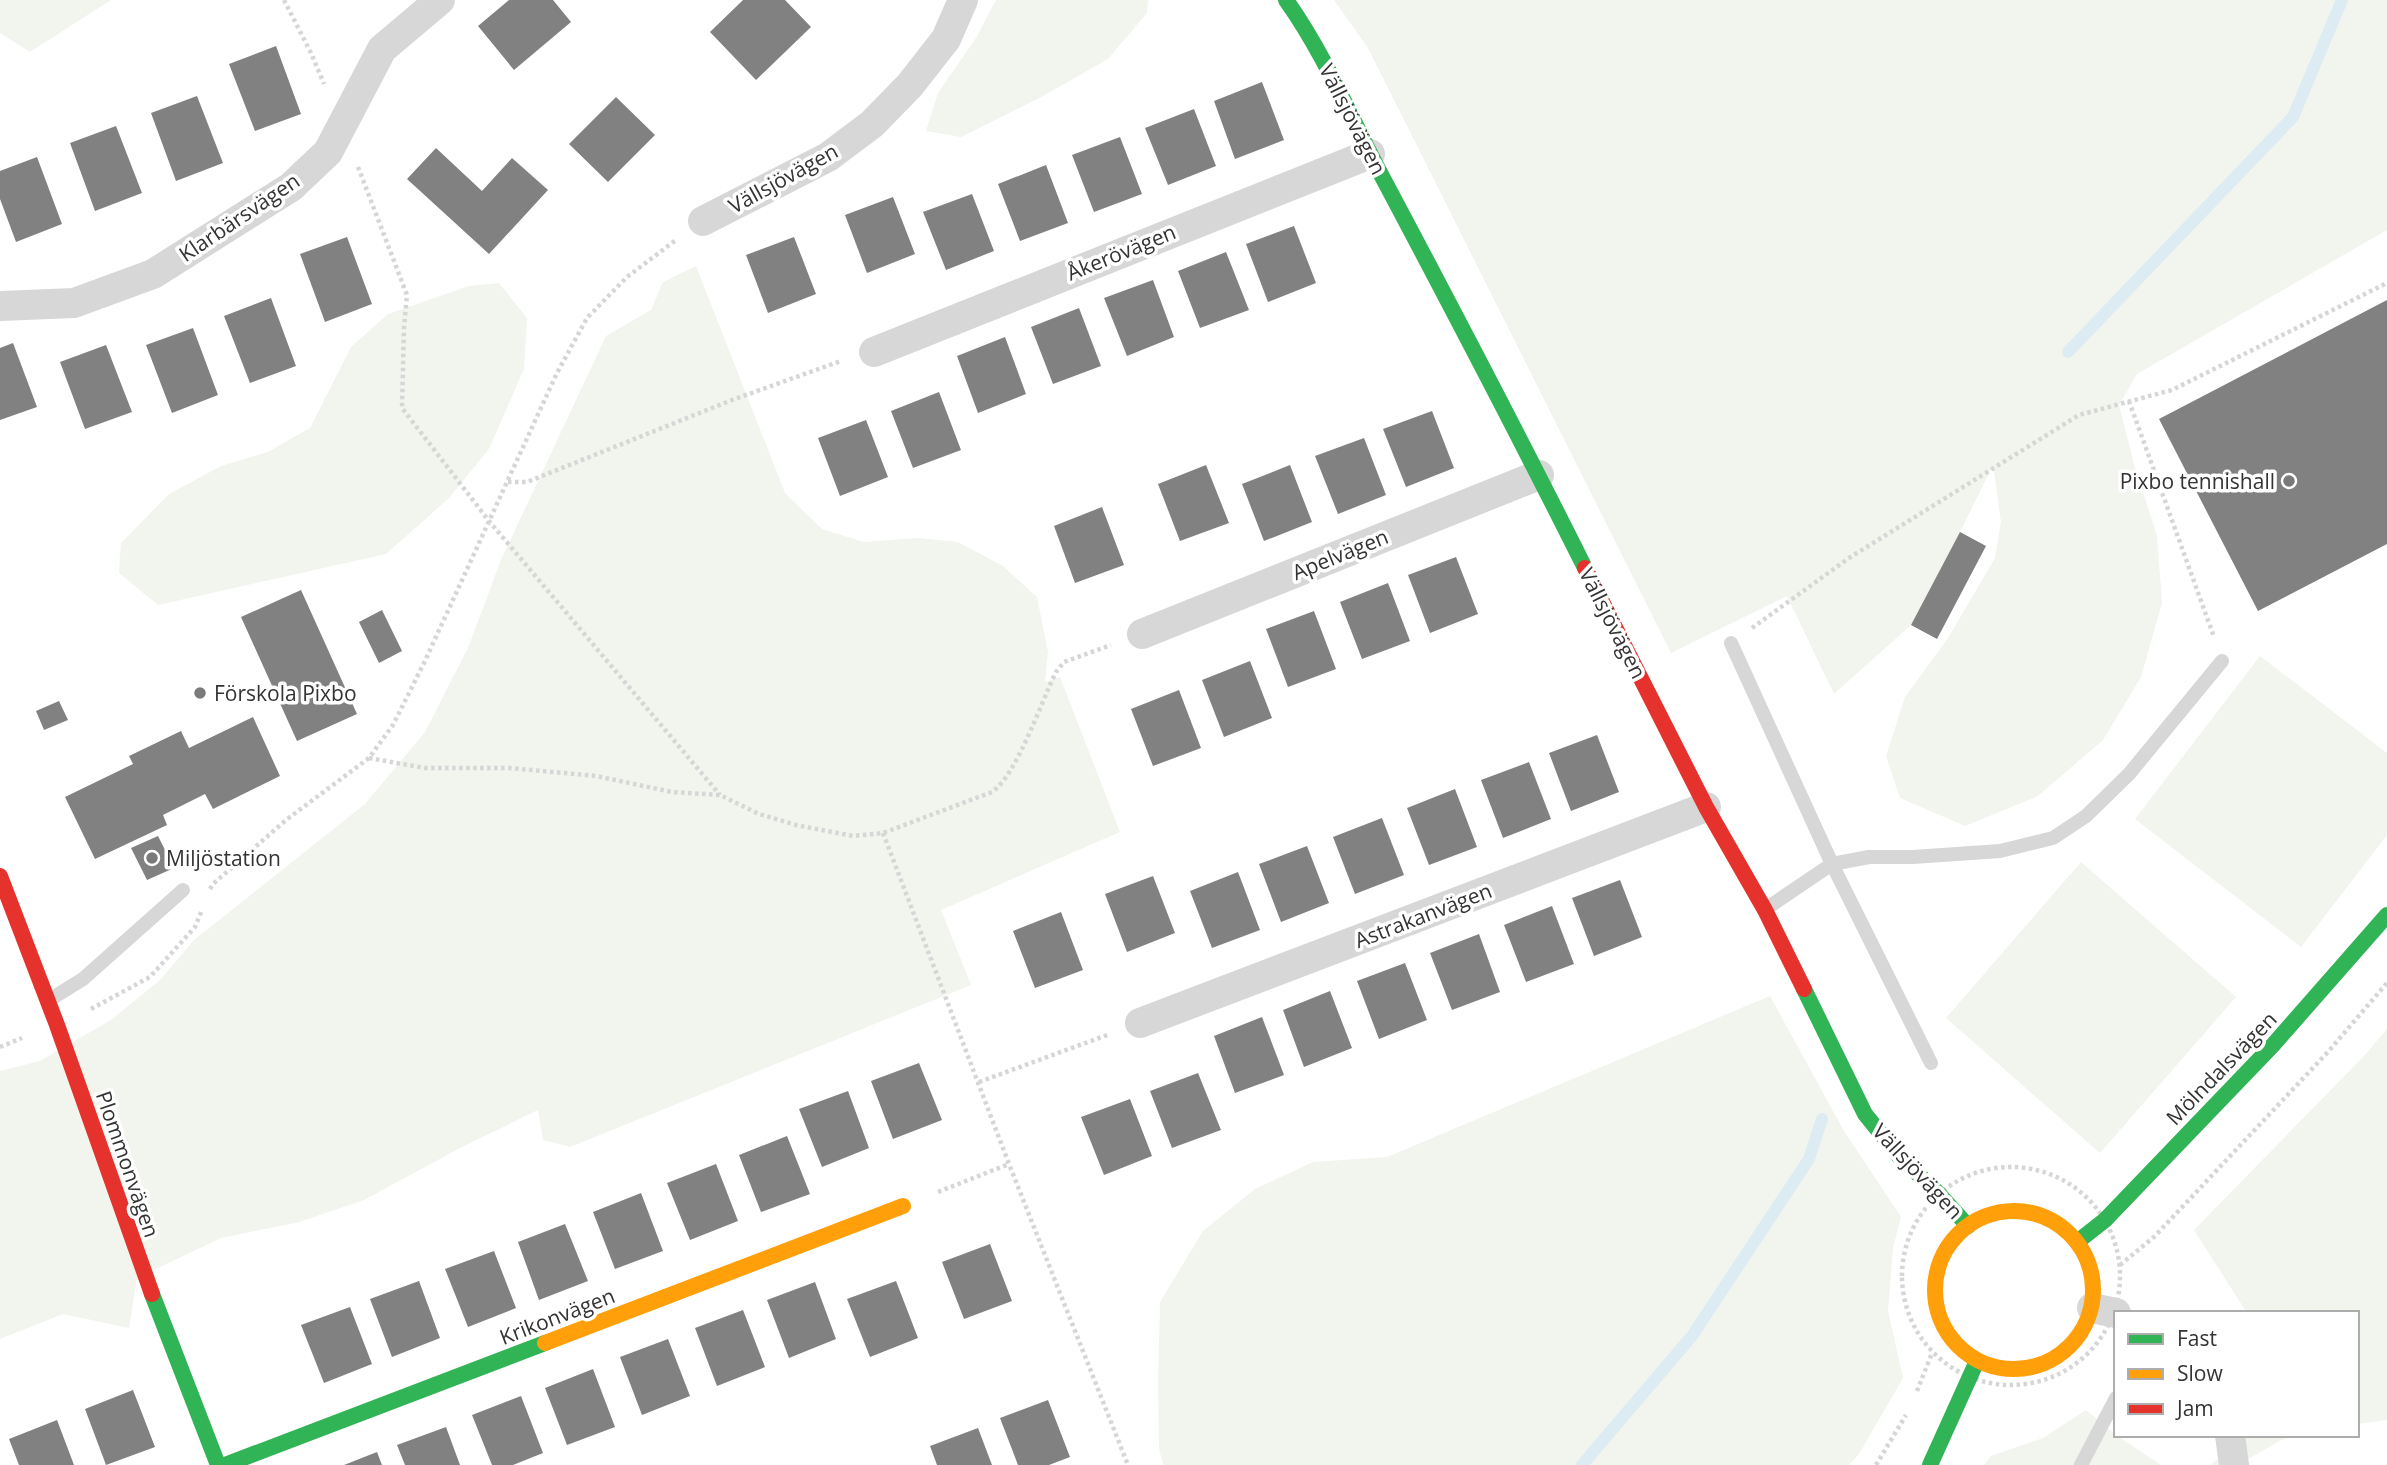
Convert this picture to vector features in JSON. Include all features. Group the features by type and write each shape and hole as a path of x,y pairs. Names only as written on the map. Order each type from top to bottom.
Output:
{"street":[{"name":"Klarbärsvägen","path":"0,306 74,303 153,274 291,187 328,152 382,49 440,0"},
{"name":"Vällsjövägen","path":"703,221 828,157 872,124 910,85 946,39 963,0"},
{"name":"Vällsjövägen","path":"1286,0 1308,31 1539,475 1706,807 1765,910 1865,1114 1899,1156 1968,1226"},
{"name":"Åkerövägen","path":"874,352 1370,154"},
{"name":"Apelvägen","path":"1142,634 1539,475"},
{"name":"Astrakanvägen","path":"1140,1023 1706,807"},
{"name":"Plommonvägen","path":"0,876 57,1025 146,1279 218,1465"},
{"name":"Mölndalsvägen","path":"2077,1242 2105,1220 2273,1045 2387,915"},
{"name":"Krikonvägen","path":"225,1465 903,1206"},
{"path":"2019,1211 2045,1217 2058,1224 2077,1242 2092,1273 2094,1290 2107,1311 2083,1330 2067,1349 2036,1367 2012,1370 1977,1361 1951,1339 1940,1318 1935,1296 1937,1272 1945,1251 1968,1226 1993,1214 2019,1211"},
{"path":"1930,1465 1977,1361"},
{"path":"2230,1437 2234,1465"}],"lane":[{"path":"1731,643 1832,864 1931,1063"},
{"path":"1765,910 1832,864 1869,857 2000,852 2053,838 2086,816 2129,775 2222,661"},
{"path":"48,1001 83,979 183,890"},
{"path":"2081,1465 2114,1402"}],"path":[{"path":"284,0 311,54 342,128 407,295 402,408 489,521 720,795"},
{"path":"208,895 213,884 257,843 369,758 393,725 424,663 557,373 587,318 627,277 703,221"},
{"path":"1731,643 1849,558 2079,415 2172,390 2387,283"},
{"path":"508,482 527,482 732,400 823,366 874,352"},
{"path":"2129,401 2222,661"},
{"path":"369,758 425,768 510,768 596,776 672,792 720,795 759,814 796,825 852,836 883,833 992,792 1000,786 1013,767 1056,672 1064,662 1142,634"},
{"path":"883,833 1009,1164 1128,1465"},
{"path":"57,1025 85,1013 150,976 195,927 204,905"},
{"path":"2120,1265 2154,1237 2327,1053 2387,982"},
{"path":"979,1083 1140,1023"},
{"path":"903,1206 1009,1164"},
{"path":"2004,1167 2028,1168 2051,1174 2072,1185 2090,1200 2105,1220 2120,1265 2119,1289 2107,1311 2102,1337 2084,1357 2063,1373 2038,1383 2011,1386 1970,1378 1932,1353 1916,1331 1905,1306 1901,1279 1904,1252 1913,1226 1939,1194 1958,1180 1980,1171 2004,1167"},
{"path":"1914,1398 1932,1353"},
{"path":"1876,1465 1910,1409"}],"shaded area":[{"path":"0,0 111,0 30,52 0,33"},
{"path":"996,0 1148,0 1147,13 1108,59 1043,96 961,137 926,131 938,93 976,38"},
{"path":"1334,0 2387,0 2387,230 2137,374 2119,405 2157,536 2162,603 2141,677 2103,740 2038,796 1965,826 1900,798 1886,756 1905,697 1948,638 1995,558 2001,522 1993,465 1911,625 1834,694 1787,596 1671,653 1368,48"},
{"path":"696,266 785,493 822,529 864,542 918,538 958,542 1003,566 1037,597 1048,652 1045,682 1060,677 1120,832 941,910 971,985 570,1147 543,1140 538,1110 364,1200 299,1222 221,1238 137,1278 129,1328 63,1314 0,1339 0,1071 40,1061 111,1020 160,980 194,940 365,804 425,732 468,648 501,560 606,336 651,310 663,282"},
{"path":"499,283 527,318 524,369 489,449 449,498 386,554 158,605 119,573 121,543 169,494 221,466 268,452 310,428 351,347 388,314 469,286"},
{"path":"2260,656 2387,753 2387,835 2301,947 2135,819"},
{"path":"2081,862 2236,997 2100,1153 1946,1018"},
{"path":"1770,996 1844,1131 1901,1217 1893,1248 1888,1311 1903,1378 1859,1454 1849,1465 1163,1465 1159,1448 1160,1302 1203,1231 1255,1189 1313,1162 1387,1157"},
{"path":"2387,1029 2387,1420 2359,1424 2359,1311 2246,1311 2194,1230"},
{"path":"2086,1410 2114,1433 2114,1437 2119,1437 2161,1465 1984,1465 1991,1456 2043,1438"},
{"path":"2247,1437 2292,1437 2283,1439 2238,1465 2210,1465"}],"building":[{"path":"509,0 553,0 571,22 514,70 478,26"},
{"path":"743,0 785,0 811,27 756,80 710,32"},
{"path":"276,46 301,114 255,131 229,64"},
{"path":"1262,82 1284,140 1235,159 1214,101"},
{"path":"197,96 223,163 176,181 151,113"},
{"path":"616,97 655,135 608,182 569,144"},
{"path":"1194,109 1216,166 1168,185 1145,128"},
{"path":"116,126 142,193 95,211 70,143"},
{"path":"1120,137 1142,194 1094,212 1072,155"},
{"path":"436,148 482,191 512,158 548,190 489,254 407,179"},
{"path":"37,157 62,224 16,242 0,199 0,171"},
{"path":"1046,165 1068,223 1020,241 998,184"},
{"path":"972,194 994,251 946,270 923,212"},
{"path":"893,197 915,254 867,273 845,215"},
{"path":"1294,226 1316,283 1268,302 1246,244"},
{"path":"347,237 372,304 325,322 300,254"},
{"path":"794,237 816,294 768,313 746,255"},
{"path":"1226,252 1249,310 1200,328 1178,271"},
{"path":"1153,280 1174,337 1127,356 1104,298"},
{"path":"271,298 296,366 250,383 224,316"},
{"name":"Pixbo tennishall","path":"2387,300 2387,544 2258,611 2159,419"},
{"path":"1079,308 1101,366 1053,384 1031,327"},
{"path":"193,328 218,395 172,413 146,345"},
{"path":"1005,337 1026,394 978,413 957,356"},
{"path":"13,343 37,407 0,420 0,348"},
{"path":"106,345 132,412 85,429 60,362"},
{"path":"939,392 961,450 913,468 891,411"},
{"path":"1432,411 1454,468 1406,487 1383,429"},
{"path":"866,420 888,477 840,496 818,438"},
{"path":"1364,438 1386,495 1338,514 1315,456"},
{"path":"1206,465 1229,523 1180,541 1158,484"},
{"path":"1290,465 1312,522 1264,541 1242,484"},
{"path":"1102,507 1124,565 1075,583 1054,526"},
{"path":"1960,532 1986,546 1937,639 1911,625"},
{"path":"1456,557 1478,614 1430,633 1408,575"},
{"path":"1388,583 1410,641 1362,659 1340,602"},
{"path":"301,590 357,714 297,741 241,617"},
{"path":"382,610 402,651 379,663 359,622"},
{"path":"1314,611 1336,669 1288,687 1266,629"},
{"path":"1250,661 1272,718 1224,737 1202,680"},
{"path":"1179,690 1201,748 1153,766 1131,709"},
{"path":"59,701 68,720 44,730 36,711"},
{"path":"253,717 280,776 213,809 205,794 163,815 167,825 95,859 65,797 133,764 129,756 181,731 189,748"},
{"path":"1597,735 1619,792 1571,811 1549,753"},
{"path":"1529,762 1551,819 1503,838 1481,780"},
{"path":"1455,789 1477,847 1429,865 1407,808"},
{"path":"1382,818 1404,875 1355,894 1333,837"},
{"name":"Miljöstation","path":"158,836 174,868 147,880 131,848"},
{"path":"1307,846 1329,903 1281,922 1259,864"},
{"path":"1238,872 1260,930 1212,948 1190,891"},
{"path":"1153,876 1175,933 1127,952 1105,894"},
{"path":"1620,880 1642,937 1594,956 1572,898"},
{"path":"1552,906 1574,964 1526,982 1504,925"},
{"path":"1061,912 1083,970 1035,988 1013,931"},
{"path":"1479,934 1500,992 1452,1010 1430,953"},
{"path":"1405,963 1427,1020 1379,1039 1357,981"},
{"path":"1330,991 1352,1048 1304,1067 1283,1010"},
{"path":"1262,1017 1284,1075 1235,1093 1214,1036"},
{"path":"919,1063 942,1120 893,1139 871,1081"},
{"path":"1198,1073 1221,1130 1172,1148 1150,1091"},
{"path":"848,1091 869,1148 822,1167 799,1109"},
{"path":"1130,1099 1152,1156 1104,1175 1081,1117"},
{"path":"787,1136 810,1194 761,1212 739,1155"},
{"path":"716,1164 738,1221 690,1240 667,1183"},
{"path":"641,1193 663,1251 615,1269 593,1212"},
{"path":"565,1224 588,1281 539,1300 518,1242"},
{"path":"990,1244 1012,1301 964,1319 942,1262"},
{"path":"494,1251 516,1308 468,1327 445,1269"},
{"path":"419,1281 440,1338 392,1357 370,1299"},
{"path":"896,1281 918,1338 870,1357 847,1299"},
{"path":"815,1282 836,1339 789,1358 767,1300"},
{"path":"350,1307 372,1364 324,1383 301,1325"},
{"path":"743,1310 765,1367 717,1386 695,1328"},
{"path":"668,1339 690,1396 642,1415 620,1357"},
{"path":"593,1369 615,1427 567,1445 545,1388"},
{"path":"133,1390 155,1447 106,1465 85,1409"},
{"path":"521,1396 543,1453 513,1465 492,1465 472,1415"},
{"path":"1048,1400 1070,1457 1049,1465 1018,1465 1000,1418"},
{"path":"57,1420 74,1465 19,1465 9,1439"},
{"path":"446,1427 460,1465 405,1465 397,1445"},
{"path":"978,1428 992,1465 937,1465 930,1446"},
{"path":"377,1452 382,1465 344,1465"}],"waterway":[{"path":"2068,352 2293,117 2342,0"},
{"path":"1582,1465 1692,1336 1809,1159 1822,1119"}],"traffic: fast":[{"path":"1286,0 1326,66 1585,568"},
{"path":"2077,1242 2105,1220 2273,1045 2387,915"},
{"path":"1804,989 1865,1114 1899,1156 1968,1226"},
{"path":"152,1294 218,1465"},
{"path":"225,1465 545,1343"},
{"path":"1930,1465 1977,1361"}],"traffic: slow":[{"path":"545,1343 903,1206"},
{"path":"2014,1211 2044,1217 2070,1234 2087,1260 2093,1290 2087,1320 2070,1346 2044,1363 2014,1369 1984,1363 1958,1346 1941,1320 1935,1290 1941,1260 1958,1234 1984,1217 2014,1211"}],"traffic: jam":[{"path":"1585,568 1706,807 1765,910 1804,989"},
{"path":"0,876 57,1025 152,1294"}],"place":[{"name":"Pixbo tennishall","path":"2289,481"},
{"name":"Förskola Pixbo","path":"200,693"},
{"name":"Miljöstation","path":"152,858"}]}
